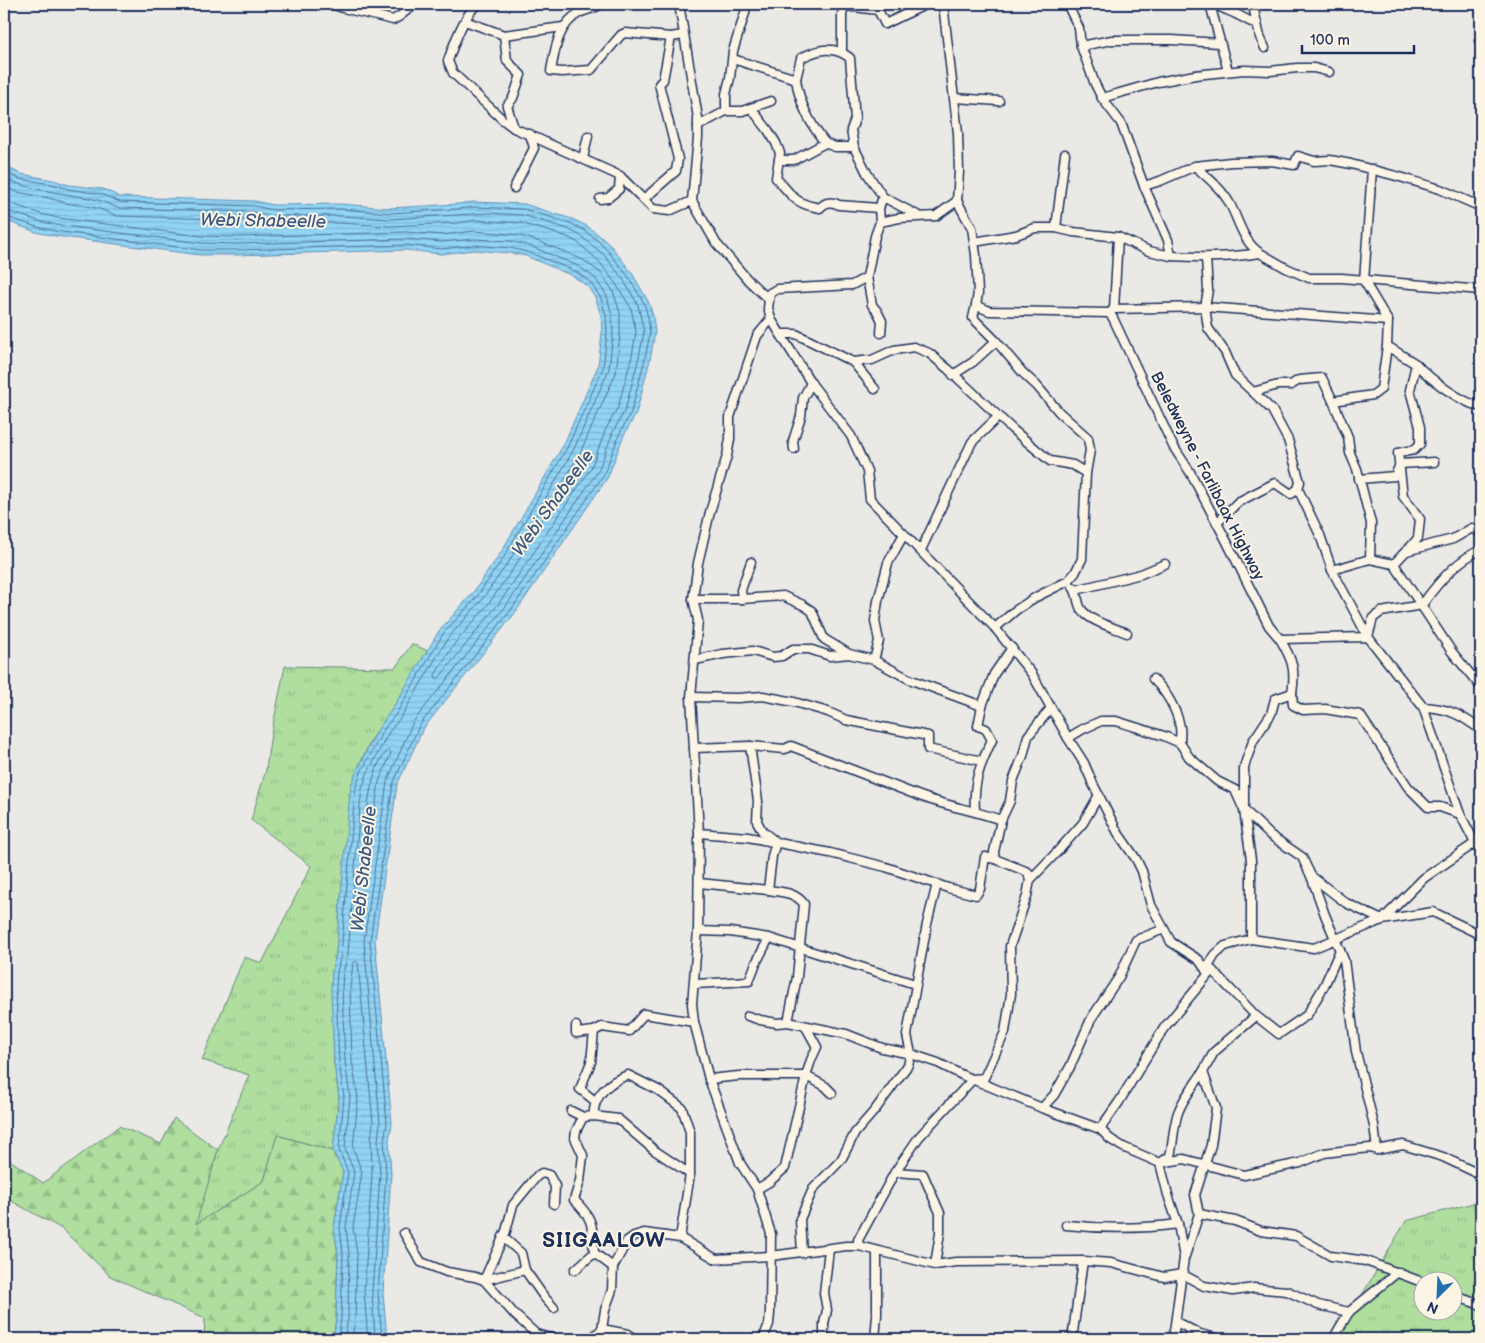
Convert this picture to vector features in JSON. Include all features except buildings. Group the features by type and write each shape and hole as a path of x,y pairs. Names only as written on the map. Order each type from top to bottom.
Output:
{"street":[{"path":"335,4 393,20 415,4"},
{"path":"465,4 476,5 466,21 448,61 453,73 502,118 514,128 620,176 653,209 669,211 692,201"},
{"path":"601,4 593,10 580,12 563,27 555,50 551,71 591,70 621,34 671,37 683,35"},
{"path":"679,4 698,126 692,201 716,243 748,280 767,298 770,293 777,289 852,285 866,277"},
{"path":"726,111 726,94 733,60 733,50 746,4"},
{"path":"842,51 842,14 845,5 878,10 886,24 927,4"},
{"path":"943,4 955,98 959,172 957,201 972,228 974,242 978,293 973,318 1059,412 1088,438 1090,450 1086,474 1082,559 1068,581 1036,597 1016,610 995,628"},
{"path":"1066,4 1079,28 1082,46 1095,84 1102,98 1121,122 1144,186 1168,240 1171,256"},
{"path":"1210,4 1228,71"},
{"path":"1215,4 1227,12 1257,24"},
{"path":"1254,4 1257,24 1265,48"},
{"path":"466,21 504,35 563,27"},
{"path":"504,35 507,61 521,75 513,98 507,106 514,128"},
{"path":"644,199 676,171 678,159 659,84 663,80 671,37"},
{"path":"1082,46 1112,40 1172,40 1219,43"},
{"path":"854,147 835,147 825,143 809,118 797,89 796,79 801,58 818,49 842,51 850,58 852,62 855,119 851,130 854,147 883,197 920,217"},
{"path":"733,60 780,76 796,79"},
{"path":"1102,98 1178,77 1228,71 1314,68 1329,72"},
{"path":"955,98 999,101"},
{"path":"698,126 726,111 742,111 771,101"},
{"path":"751,108 776,143 780,153 776,178 789,195 800,202 820,208 834,202 839,205 855,208 879,208"},
{"path":"514,188 534,148 530,134"},
{"path":"583,158 588,136"},
{"path":"779,160 794,160 825,143"},
{"path":"1056,228 1065,154"},
{"path":"1144,186 1195,166 1231,162 1272,161 1294,165 1298,156 1314,161 1330,160 1372,169 1440,189 1481,207"},
{"path":"1195,166 1229,202 1238,224 1252,247 1286,268 1309,278 1342,278 1481,290"},
{"path":"1333,400 1373,395 1381,389 1387,346 1388,321 1364,281 1372,169"},
{"path":"600,199 608,198 619,189 620,176"},
{"path":"881,333 882,321 872,306 866,277 880,222 879,208 883,197"},
{"path":"880,222 899,218 936,216 957,201"},
{"path":"974,242 1016,235 1035,228 1056,228 1073,232 1118,237 1149,251 1171,256 1206,258 1260,252"},
{"path":"1112,311 1118,237"},
{"path":"1206,258 1208,290 1205,307 1208,328 1224,352 1235,375 1272,410 1288,440 1300,482 1298,489 1291,494 1275,483 1238,502 1217,523"},
{"path":"770,293 768,308 770,319 811,382 851,436 867,471 870,499 995,628 1032,674 1084,763 1118,833 1130,849 1142,871 1151,904 1171,942 1199,960 1256,1016 1279,1034 1307,1015 1324,986 1340,950"},
{"path":"976,305 989,311 1112,311 1205,307 1388,321"},
{"name":"Beledweyne - Farlibaax Highway","path":"1112,311 1113,318 1173,446 1190,472 1269,626 1280,638 1292,659 1294,680 1292,693"},
{"path":"770,319 757,336 730,417 730,439 727,456 710,512 698,563 692,599 698,620 691,697 699,805 698,931 692,1004 694,1022 709,1079 740,1163 757,1189 771,1234 769,1324 763,1338 772,1339"},
{"path":"781,334 796,334 853,362 875,389"},
{"path":"953,374 973,362 996,341"},
{"path":"1387,346 1416,364 1449,392 1473,405 1481,407"},
{"path":"853,362 872,360 894,350 914,347 929,353 1050,461 1073,465 1086,474"},
{"path":"1394,564 1418,538 1420,519 1404,496 1398,453 1414,450 1420,444 1420,427 1410,390 1416,364"},
{"path":"1253,392 1278,385 1291,385 1299,380 1322,378 1348,437 1350,453 1359,478 1371,523 1370,558"},
{"path":"794,449 793,441 801,416 803,398 811,382"},
{"path":"921,550 972,442 999,416"},
{"path":"1400,464 1434,462"},
{"path":"1359,478 1395,476 1400,464"},
{"path":"1298,489 1320,535 1332,570 1368,637 1423,707 1460,814 1478,841 1481,850"},
{"path":"1406,551 1453,540 1472,528 1477,531 1481,529"},
{"path":"874,660 879,640 875,621 878,601 888,563 904,534"},
{"path":"1368,637 1373,618 1380,612 1422,605 1435,586 1472,553 1481,550"},
{"path":"1332,570 1370,558 1394,564 1452,652 1481,687"},
{"path":"742,599 741,590 751,562"},
{"path":"1076,590 1141,574 1165,564"},
{"path":"1068,581 1076,590 1080,608 1088,616 1127,633"},
{"path":"692,599 742,599 783,596 812,611 824,639 849,654 874,660 909,679 982,706"},
{"path":"1280,638 1368,637"},
{"path":"975,810 974,791 982,761 992,740 986,729 978,726 982,706 994,674 1012,648"},
{"path":"695,660 723,654 753,651 773,657 782,656 793,649 809,649 830,656 849,654"},
{"path":"1153,679 1162,688 1173,708 1180,727 1180,743 1189,757 1217,781 1235,790 1244,810 1270,835 1302,858 1311,876 1344,960 1356,1052 1374,1126 1377,1150"},
{"path":"1251,939 1251,860 1244,810 1244,767 1253,741 1271,714 1275,699 1292,693 1293,705 1303,710 1325,708 1360,715 1408,787 1428,807 1440,807 1460,814"},
{"path":"691,697 738,698 763,696 794,702 828,712 846,720 928,736 928,749 982,761"},
{"path":"1423,707 1441,708 1464,717 1481,730"},
{"path":"995,859 994,852 1001,820 1010,801 1013,781 1023,756 1028,736 1051,708"},
{"path":"1068,738 1101,721 1116,721 1180,743"},
{"path":"694,748 750,746 784,749 791,746 915,794 958,809 975,810 1001,820"},
{"path":"750,746 758,801 757,821 762,831 776,842"},
{"path":"1030,880 1083,823 1099,795"},
{"path":"699,833 748,837 878,864 976,895 980,888 986,857 1028,872 1030,880 1027,896 1010,946 1011,994 1005,1032 984,1078 973,1079 919,1137 895,1172 858,1240 858,1246"},
{"path":"1382,920 1424,878 1478,841"},
{"path":"768,890 772,856 776,842"},
{"path":"1311,876 1346,903 1382,920"},
{"path":"699,883 790,894 797,896 804,904 800,948 788,1022"},
{"path":"802,1253 800,1219 813,1189 841,1160 855,1133 875,1110 908,1065 911,1054 907,1035 927,924 937,884"},
{"path":"1100,1129 1119,1102 1164,1028 1209,970 1215,954 1224,946 1251,939 1314,948 1382,920 1433,912 1481,934"},
{"path":"1042,1108 1054,1095 1070,1067 1091,1019 1118,977 1136,940 1164,929"},
{"path":"698,931 730,932 769,938 916,984"},
{"path":"695,984 749,981 769,938"},
{"path":"576,1026 576,1033 594,1031 602,1027 629,1031 644,1014 694,1022"},
{"path":"748,1016 760,1020 777,1023 788,1022 846,1034 882,1048 911,1054 938,1063 1042,1108 1100,1129 1116,1143 1160,1162 1184,1159 1244,1175 1300,1163 1324,1153 1370,1148 1377,1150 1403,1145 1443,1157 1481,1174"},
{"path":"1160,1162 1170,1156 1176,1120 1182,1105 1214,1052 1256,1016"},
{"path":"757,1189 776,1177 785,1168 806,1076 817,1047 806,1026"},
{"path":"594,1031 591,1062 580,1089 595,1101"},
{"path":"1173,1339 1184,1258 1198,1214 1195,1195 1211,1145 1216,1108 1203,1072"},
{"path":"594,1116 595,1101 614,1080 628,1075 658,1090 682,1108 690,1132 690,1174 680,1238"},
{"path":"709,1079 740,1076 806,1076 825,1086 832,1093"},
{"path":"571,1110 583,1117 594,1116 618,1119 654,1150 690,1174"},
{"path":"583,1117 576,1131 576,1138 584,1155 580,1181 574,1200 589,1217 593,1226 594,1253"},
{"path":"1160,1162 1178,1224 1184,1258"},
{"path":"895,1172 923,1174 940,1213 940,1233 935,1265"},
{"path":"484,1280 504,1237 513,1205 537,1176 542,1173 549,1175 555,1186 554,1204"},
{"path":"1198,1214 1235,1221 1261,1231 1296,1236 1332,1256 1366,1260 1412,1278"},
{"path":"1066,1225 1115,1228 1178,1224"},
{"path":"591,1339 602,1329 605,1310 612,1290 613,1267 627,1241 644,1232 680,1238 716,1259 771,1256 858,1246 935,1265 956,1262 1111,1263 1164,1277 1182,1274 1204,1286 1233,1291 1254,1288 1288,1291 1318,1305 1349,1312"},
{"path":"404,1233 421,1262 447,1272 484,1280 536,1334 554,1339"},
{"path":"504,1237 521,1253 525,1270 544,1298 554,1308"},
{"path":"824,1339 824,1324 827,1310 824,1293 829,1249"},
{"path":"875,1339 878,1315 878,1252"},
{"path":"594,1253 613,1267"},
{"path":"575,1270 594,1253"},
{"path":"1072,1339 1083,1262"},
{"path":"484,1280 520,1273 525,1270"},
{"path":"1333,1339 1349,1312 1398,1272"},
{"path":"1462,1299 1481,1306"},
{"path":"1176,1322 1200,1334 1220,1339"},
{"path":"602,1329 628,1334 636,1339"}],"green space":[{"path":"412,644 428,651 371,740 351,786 336,953 332,971 334,1063 339,1097 333,1151 277,1135 264,1181 195,1225 218,1150 249,1075 202,1060 244,957 262,963 311,866 251,820 266,770 285,666 395,668"},
{"path":"174,1118 218,1150 196,1224 264,1181 277,1135 333,1151 343,1172 334,1227 338,1254 336,1319 333,1339 204,1339 205,1318 110,1276 62,1229 4,1197 4,1156 43,1183 119,1126 161,1144"},
{"path":"1481,1201 1481,1339 1336,1339 1406,1221"}],"water":[{"name":"Webi Shabeelle","path":"4,166 21,174 69,185 103,189 120,197 255,201 273,205 340,204 390,208 473,202 524,204 572,219 587,226 600,236 612,247 632,273 648,301 653,316 655,332 636,414 623,437 608,477 515,613 423,729 397,785 375,940 392,1124 389,1140 391,1174 383,1293 387,1339 333,1339 336,1319 338,1254 334,1227 343,1172 333,1151 339,1097 334,1063 331,988 336,953 351,786 357,770 380,726 439,631 472,594 500,554 564,444 598,366 602,333 601,316 596,299 587,286 573,276 526,256 509,253 474,250 441,254 406,250 200,255 36,232 4,220"}],"district":[{"name":"SIIGAALOW","path":"604,1240"}]}
